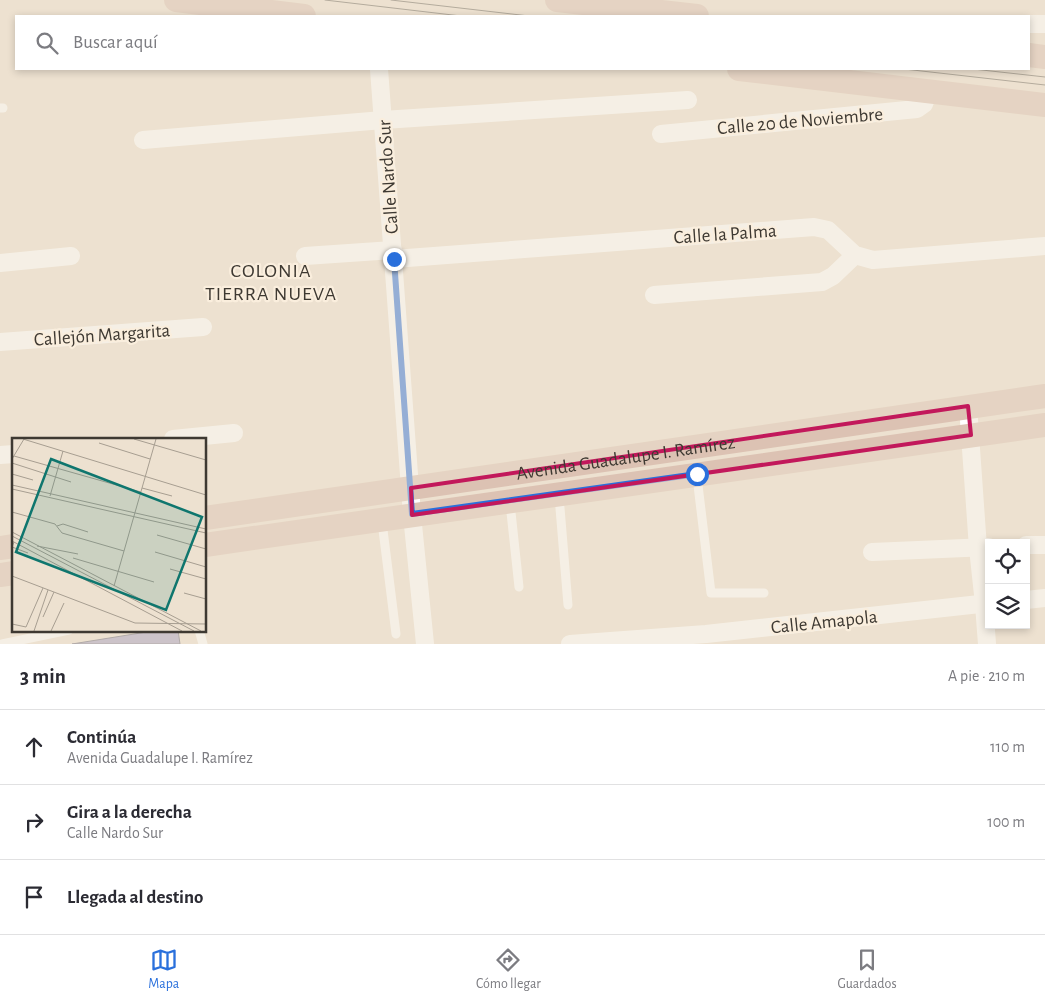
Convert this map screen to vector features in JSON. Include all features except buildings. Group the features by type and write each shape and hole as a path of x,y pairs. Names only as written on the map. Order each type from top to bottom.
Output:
{"main road":[{"path":"176,0 296,15"},
{"path":"557,0 688,15"},
{"path":"1030,55 1045,57"},
{"path":"749,70 1045,105"},
{"name":"Avenida Guadalupe I. Ramírez","path":"206,518 1045,396"},
{"name":"Avenida Guadalupe I. Ramírez","path":"206,545 1045,425"}],"street":[{"path":"1030,24 1045,24"},
{"name":"Calle Nardo Sur","path":"379,70 412,514 425,644"},
{"name":"Calle 20 de Noviembre","path":"661,134 917,109 924,104 929,91"},
{"path":"144,140 383,120 688,100"},
{"name":"Calle la Palma","path":"305,256 393,254 814,227 828,230 855,255"},
{"path":"654,294 822,282 833,276 855,255 873,260 1045,246"},
{"path":"0,263 71,256"},
{"name":"Callejón Margarita","path":"0,342 203,327"},
{"path":"968,406 986,584"},
{"path":"183,438 234,433"},
{"path":"1030,545 1045,544"},
{"path":"872,552 983,548"},
{"path":"1030,600 1045,598"},
{"name":"Calle Amapola","path":"570,644 706,634 985,603"},
{"path":"987,629 987,644"}],"lane":[{"path":"697,474 711,592 764,593"},
{"path":"558,494 568,605"},
{"path":"510,501 519,587"},
{"path":"382,519 396,634"},
{"path":"2,644 59,632"}],"highlighted area":[{"path":"968,406 971,435 412,515 411,488"}],"tram line":[{"path":"325,0 452,15"},
{"path":"391,0 520,15"},
{"path":"913,70 1045,85"},
{"path":"982,70 1045,77"}],"district":[{"name":"COLONIA TIERRA NUEVA","path":"271,282"}],"route":[{"path":"394,259 412,514 697,474"}]}
